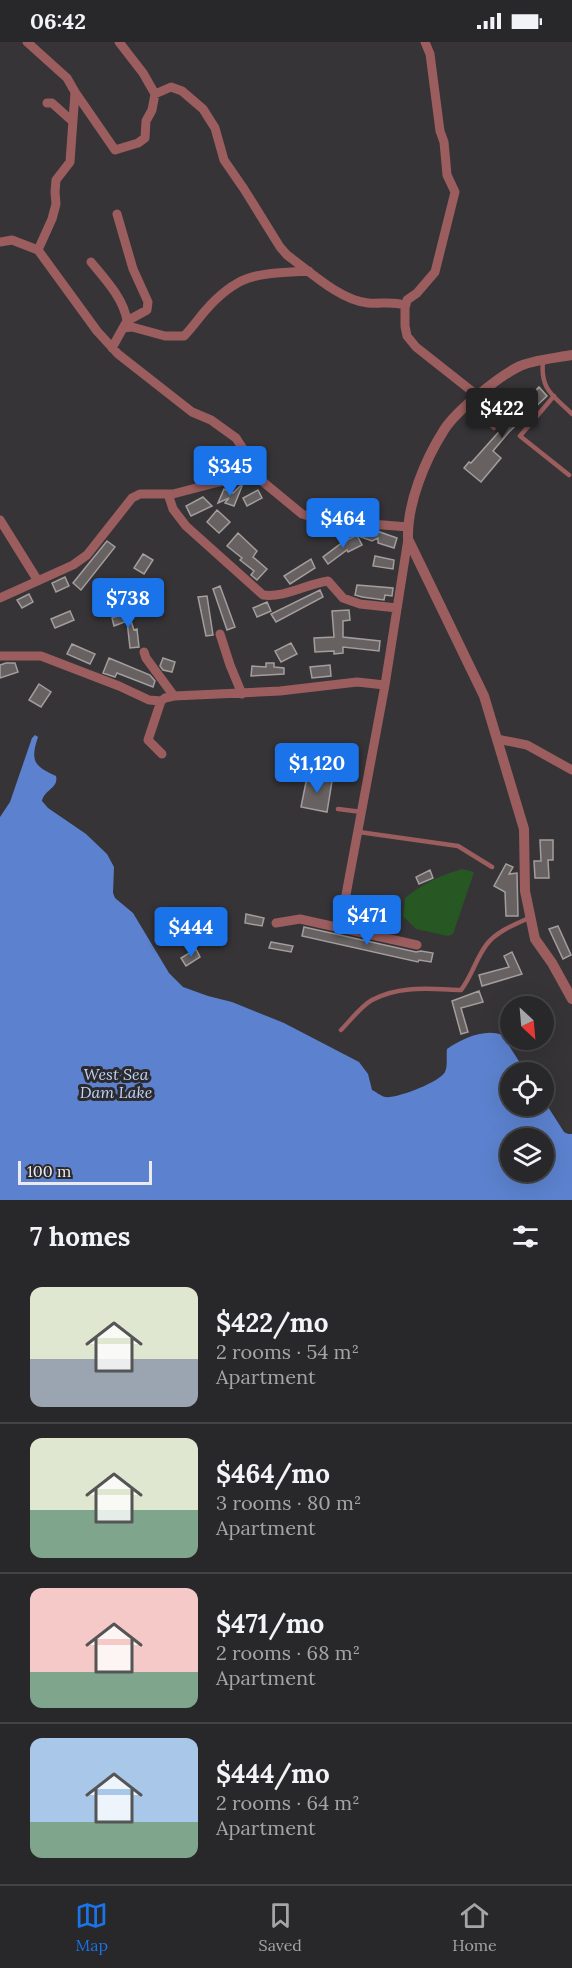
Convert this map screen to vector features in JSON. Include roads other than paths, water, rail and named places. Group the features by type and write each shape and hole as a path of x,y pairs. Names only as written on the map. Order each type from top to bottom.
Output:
{"street":[{"path":"27,42 67,78 115,150 138,143 145,138 146,121 152,110 154,94 119,42"},
{"path":"425,42 430,54 447,176 455,192 435,272 417,293 407,300 405,326 407,336 416,347 474,400"},
{"path":"154,94 171,87 182,91 203,109 215,128 224,160 287,255 347,297 368,303 392,301 406,305"},
{"path":"38,250 56,204 56,180 70,162 73,129 71,120 75,92"},
{"path":"47,103 52,103 71,120"},
{"path":"112,348 125,325 147,310 148,302 133,269 117,213"},
{"path":"0,242 12,240 38,250 112,348 150,381 192,412 211,420 236,438 257,477 302,514 322,520 408,527"},
{"path":"91,262 126,313 125,325"},
{"path":"125,325 165,336 184,336 206,310 236,283 261,273 309,271"},
{"path":"340,927 385,685 408,527 418,487 429,457 445,428 497,380 520,365 572,355"},
{"path":"0,598 73,565 87,555 132,498 140,494 168,494 219,482 257,477"},
{"path":"168,494 173,509 186,526 262,595 275,597 314,583 328,581 343,598 360,604 398,608"},
{"path":"0,520 38,581"},
{"path":"408,539 478,682 524,829 525,891 535,939 552,963 572,999"},
{"path":"220,634 242,694"},
{"path":"144,652 174,696"},
{"path":"0,656 41,656 149,700 161,701 174,696 242,694 357,682 385,685"},
{"path":"161,701 148,740 162,754"},
{"path":"497,738 527,745 572,770"},
{"path":"276,923 300,919 417,945"}],"lane":[{"path":"543,361 541,377 548,392 572,414"},
{"path":"554,396 520,436 571,475"},
{"path":"474,400 494,428"},
{"path":"338,809 362,812"},
{"path":"359,832 458,846 492,867"},
{"path":"341,1030 370,1001 391,993 411,988 461,990 488,943 505,930 531,917"}],"water":[{"name":"West Sea Dam Lake","path":"35,735 38,737 34,752 36,762 56,776 55,783 42,801 48,808 86,834 107,854 114,867 113,893 115,898 133,913 169,973 183,987 232,1002 284,1023 359,1062 368,1074 372,1090 385,1097 417,1089 441,1076 446,1069 447,1049 459,1042 481,1034 500,1034 500,1050 512,1050 520,1062 500,1062 500,1116 554,1116 564,1132 572,1134 572,1200 0,1200 0,817 10,802"}]}
